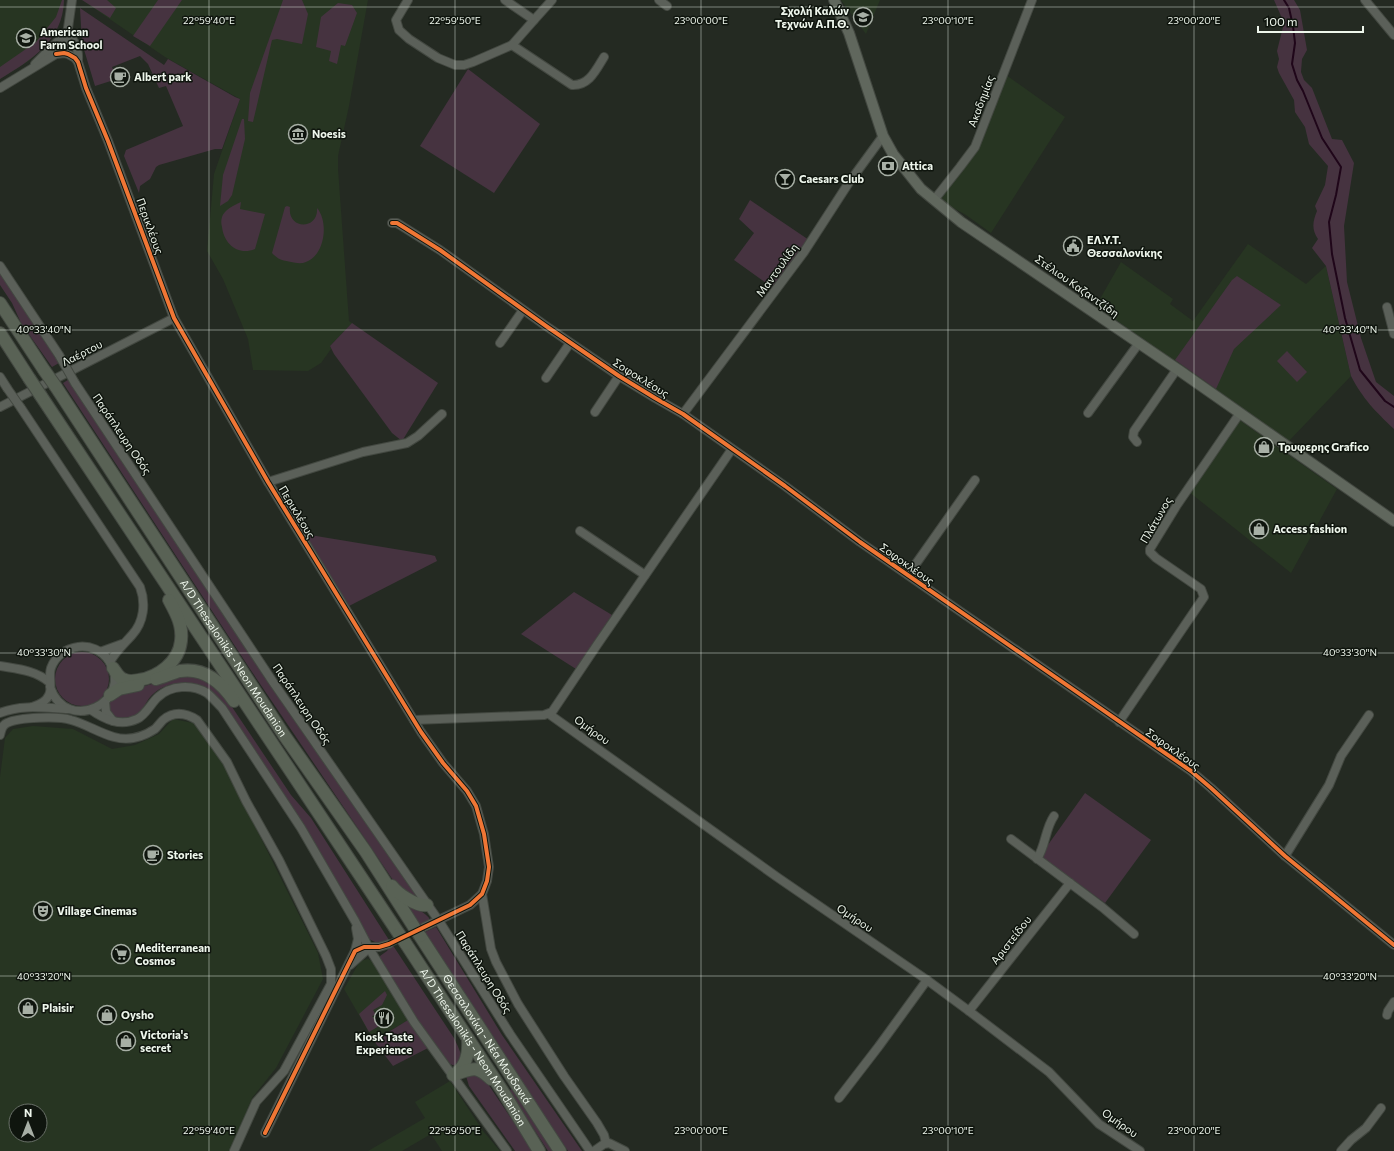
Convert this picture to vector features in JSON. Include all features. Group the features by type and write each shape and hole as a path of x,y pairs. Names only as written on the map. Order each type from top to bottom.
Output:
{"highway":[{"name":"A/D Thessalonikis - Neon Moudanion","path":"0,303 284,735 419,930"},
{"name":"A/D Thessalonikis - Neon Moudanion","path":"0,333 505,1095 538,1150"},
{"path":"80,454 101,492 166,594 181,626 181,640 178,652 169,665 160,671 144,679 129,681 118,676 112,665"},
{"path":"107,699 119,689 141,684 180,671 195,672 210,676 220,682 226,689 297,793 321,823 333,834"},
{"path":"366,852 399,893 420,905 427,905"},
{"name":"Θεσσαλονίκη - Νέα Μουδανιά","path":"419,930 560,1151"},
{"path":"453,1075 461,1070 465,1063 468,1055 468,1039"},
{"path":"453,1075 475,1068 487,1075 505,1095"}],"main road":[{"name":"Στέλιου Καζαντζίδη","path":"834,0 849,33 883,136 902,168 922,189 961,222 1177,369 1394,521"}],"street":[{"path":"56,54 66,42 72,0"},
{"path":"408,0 396,20 399,30 409,39 438,58 455,65 464,65 473,62 512,45 552,0"},
{"path":"505,0 534,20"},
{"path":"659,0 667,6"},
{"name":"Ακαδημίας","path":"934,200 975,147 1032,0"},
{"path":"1365,0 1394,35"},
{"path":"30,68 67,32"},
{"name":"Περικλέους","path":"67,32 86,88 108,141 174,318 268,482 421,732 443,763 467,791 476,806 484,834 489,867 487,880 482,894"},
{"path":"512,45 572,86 584,84 604,57"},
{"path":"0,88 30,68 56,54 64,53 76,60"},
{"name":"Μαντουλίδη","path":"683,414 804,252 848,184 883,136"},
{"name":"Σοφοκλέους","path":"392,223 397,223 415,234 619,376 683,414 860,542 1200,778 1285,856 1394,945"},
{"name":"Παράπλευρη Οδός","path":"0,266 59,355 75,383 273,682 439,921 514,1040 590,1151"},
{"path":"1386,307 1394,334"},
{"path":"500,343 523,310"},
{"name":"Λαέρτου","path":"0,407 174,318"},
{"path":"546,378 570,343"},
{"path":"1088,413 1139,343"},
{"path":"1137,442 1133,437 1134,431 1177,369"},
{"path":"595,412 619,376"},
{"path":"0,377 140,587 143,604 142,617 135,631 124,643 112,665"},
{"name":"Πλάτωνος","path":"1119,722 1204,597 1201,589 1156,558 1150,552 1150,549 1177,505 1240,413"},
{"path":"268,482 362,452 407,443 418,436 442,414"},
{"path":"414,720 549,714 555,708 732,449"},
{"path":"908,575 975,480"},
{"path":"580,531 645,576"},
{"path":"100,652 124,643"},
{"path":"31,672 42,669 54,662 64,651 78,646 86,646 100,652 112,665 115,677 114,686 107,699 106,712 113,721"},
{"path":"32,707 46,700 50,694 51,669 54,662"},
{"path":"0,666 31,672 44,678 50,684 55,698 69,709"},
{"path":"91,710 113,721 124,722 137,719 158,696 170,689 185,687 200,690 207,694 222,708 301,828 356,921 368,948 414,1022 507,1151"},
{"path":"0,713 19,708 32,707 84,711 91,710 107,699"},
{"path":"0,735 1,728 7,723 19,720 62,718 73,720 112,737 129,738 144,735 156,728 168,716 180,714 191,716 197,720 227,762 246,801 277,855 331,969 331,984 284,1071 256,1102 234,1151"},
{"name":"Ομήρου","path":"549,714 783,882 927,980 969,1011 1050,1072 1099,1124 1140,1151"},
{"path":"1285,856 1329,785 1341,756 1369,715"},
{"path":"421,732 431,719"},
{"path":"1037,859 1041,853 1047,827 1054,816"},
{"path":"1010,839 1102,907 1134,934"},
{"name":"Αριστείδου","path":"969,1011 1070,883"},
{"path":"419,930 470,905 482,894"},
{"path":"482,894 491,948 499,968 518,1004 564,1076 597,1123 604,1135 606,1143"},
{"path":"265,1133 355,951 358,938 356,921"},
{"path":"355,951 361,948 379,947 389,944"},
{"path":"347,969 368,948"},
{"path":"839,1098 927,980"},
{"path":"1387,1015 1388,1010 1394,1002"},
{"path":"1341,1151 1351,1140 1366,1128 1381,1108"},
{"path":"594,1151 606,1143 612,1143 625,1151"}],"shaded area":[{"name":"American Farm School","path":"0,0 64,0 64,7 59,23 49,42 30,60 0,79"},
{"path":"62,0 64,0 62,14 58,27 51,38 34,56 0,79 0,67 36,42 56,17"},
{"path":"82,0 166,0 176,8 182,0 368,0 349,106 338,156 349,321 352,323 330,346 331,349 321,363 308,371 253,370 248,339 223,279 207,251 214,174 240,99 165,57"},
{"path":"82,0 107,0 116,8 110,18"},
{"path":"158,0 182,0 150,46 133,36"},
{"path":"283,0 302,0 308,14 302,44 277,39 272,40 253,122 248,121 250,93"},
{"name":"Σχολή Καλών Τεχνών Α.Π.Θ.","path":"841,0 880,0 866,34"},
{"path":"1274,0 1294,0 1300,10 1307,50 1302,59 1301,72 1304,80 1312,88 1332,139 1342,140 1354,163 1344,226 1347,282 1361,338 1376,382 1394,396 1394,429 1370,404 1351,376 1326,266 1312,248 1318,239 1314,232 1314,222 1317,211 1315,206 1325,185 1328,166 1309,144 1305,127 1295,112 1294,100 1277,67 1279,59 1277,51 1284,23"},
{"path":"338,3 352,5 357,13 345,46 341,45 337,64 329,61 331,51 316,47 321,17"},
{"path":"80,8 164,65 168,59 240,99 222,149 215,149 159,165 156,167 150,179 140,186 139,193 124,156 126,150 183,126 166,86 159,88 148,64 140,56 112,67 117,79 95,86 82,43"},
{"path":"468,69 540,124 494,193 420,146"},
{"path":"1006,75 1065,117 991,233 966,215 939,200 979,146"},
{"path":"242,119 244,119 245,139 232,195 228,201 220,206 223,175"},
{"path":"750,200 809,240 773,288 734,260 754,233 739,219"},
{"path":"241,202 240,209 265,214 255,249 249,251 238,250 233,247 226,239 221,225 223,214 232,206"},
{"path":"285,207 290,207 290,215 293,220 298,223 309,223 313,220 316,215 317,208 321,214 324,229 321,246 312,258 304,263 282,260 272,253"},
{"path":"1248,244 1306,284 1326,266 1351,376 1288,442 1096,306 1121,262 1173,299 1170,304 1193,321"},
{"path":"0,271 59,363 52,367 21,323 12,303 0,285"},
{"path":"1237,276 1281,305 1234,349 1216,389 1175,360 1232,280"},
{"path":"352,323 438,383 402,441 392,433 334,354 330,346"},
{"path":"1287,351 1307,372 1297,382 1277,361"},
{"path":"71,378 420,900 399,889 250,669 63,383"},
{"path":"1238,419 1337,489 1291,573 1189,492"},
{"path":"304,534 431,555 435,556 437,561 349,606"},
{"path":"574,592 612,615 576,669 521,634"},
{"path":"77,652 87,652 97,656 105,664 109,674 109,684 105,694 97,702 87,706 77,706 67,702 59,694 55,684 55,674 59,664 67,656"},
{"path":"185,676 208,682 226,698 291,795 311,818 389,940 384,942 374,942 369,939 330,870 277,784 223,703 213,693 193,684 178,683 158,690 152,695 137,715 128,719 117,719 110,712 108,703 115,695 165,680"},
{"name":"Mediterranean Cosmos","path":"173,719 193,723 221,758 318,953 323,979 276,1068 252,1098 230,1151 0,1151 0,777 5,738 13,729 33,726 73,729 112,749 135,745 159,734"},
{"path":"1085,793 1151,840 1105,903 1040,856"},
{"path":"404,905 411,906 419,910 430,920 418,928"},
{"path":"436,927 502,1035 582,1151 568,1151 423,933"},
{"path":"392,944 454,1038 461,1055 460,1066 450,1064 418,1020 379,960 380,956 387,951"},
{"path":"368,959 374,962 408,1020 374,1041 344,989 360,961"},
{"path":"385,991 387,995 382,1005 373,1010 376,1015 372,1016 379,1026 369,1032 359,1014"},
{"path":"408,1020 428,1048 393,1066 374,1041"},
{"path":"470,1071 484,1078 533,1151 515,1151 469,1086 466,1076"},
{"path":"450,1081 483,1131 500,1151 442,1151 431,1134 402,1151 368,1151 425,1118 415,1102"},
{"path":"512,1089 553,1151 548,1151 509,1091"}],"waterway":[{"path":"1284,0 1289,8 1293,26 1295,43 1292,64 1297,80 1322,138 1341,167 1329,222 1332,254 1345,318 1360,370 1385,401 1394,407"}],"tunnel":[{"path":"389,944 420,929"}],"cycle path":[{"path":"56,54 68,54 75,58 78,62 86,88 108,141 174,318 268,482 421,732 443,763 467,791 476,806 484,834 489,867 487,881 482,894 470,905 389,944 379,947 364,947 355,951 265,1133"},
{"path":"392,223 397,223 440,250 619,376 683,414 785,486 860,542 1191,771 1285,856 1394,945"}],"place":[{"name":"Σχολή Καλών Τεχνών Α.Π.Θ.","path":"863,17"},
{"name":"American Farm School","path":"26,38"},
{"name":"Albert park","path":"120,77"},
{"name":"Noesis","path":"298,134"},
{"name":"Attica","path":"888,166"},
{"name":"Caesars Club","path":"785,179"},
{"name":"ΕΛ.Υ.Τ. Θεσσαλονίκης","path":"1073,246"},
{"name":"Τρυφερης Grafico","path":"1264,447"},
{"name":"Access fashion","path":"1259,529"},
{"name":"Stories","path":"153,855"},
{"name":"Village Cinemas","path":"43,911"},
{"name":"Mediterranean Cosmos","path":"121,954"},
{"name":"Plaisir","path":"28,1008"},
{"name":"Oysho","path":"107,1015"},
{"name":"Kiosk Taste Experience","path":"384,1018"},
{"name":"Victoria's secret","path":"126,1041"}]}
